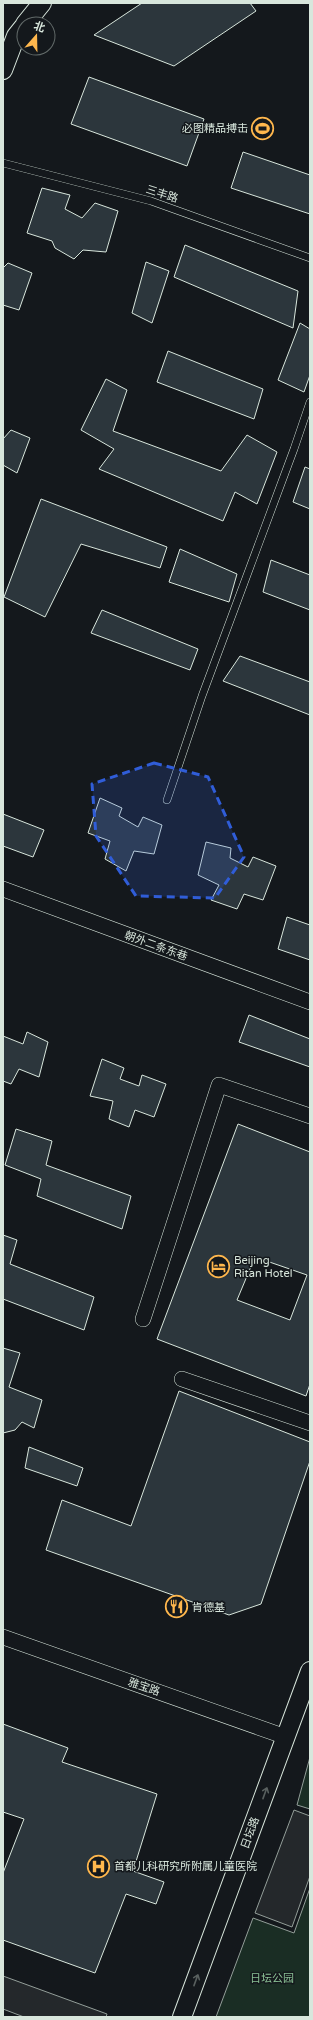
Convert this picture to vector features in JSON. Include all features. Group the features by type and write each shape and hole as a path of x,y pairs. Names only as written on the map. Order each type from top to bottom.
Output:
{"street":[{"path":"32,16 42,3"},
{"path":"3,70 16,36"},
{"name":"朝外二条东巷","path":"3,890 310,1002"},
{"path":"142,1319 219,1085 310,1116"},
{"path":"182,1379 310,1423"},
{"name":"雅宝路","path":"3,1637 286,1737"},
{"name":"日坛路","path":"182,2017 310,1672"}],"lane":[{"name":"三丰路","path":"3,163 151,201 310,258"},
{"path":"167,800 202,696 310,402"}],"highlighted area":[{"path":"154,763 208,777 244,857 215,898 136,896 96,836 92,784"}],"green space":[{"path":"310,1757 310,1809 297,1805"},
{"name":"日坛公园","path":"310,1888 310,2017 216,2017 253,1918 294,1933"}],"shaded area":[{"path":"294,1810 310,1816 310,1876 292,1927 255,1913"},
{"path":"3,1976 107,2014 106,2017 24,2017 3,2009"}],"building":[{"path":"142,3 250,3 256,11 174,66 94,35"},
{"path":"89,77 204,119 187,166 71,124"},
{"path":"243,152 310,175 310,214 231,188"},
{"path":"42,188 70,195 65,209 82,218 95,203 118,211 106,252 83,250 74,259 55,248 52,241 27,233"},
{"path":"185,245 298,291 293,328 174,277"},
{"path":"146,262 169,271 152,323 132,313"},
{"path":"8,263 32,273 19,310 3,305 3,268"},
{"path":"300,323 310,329 310,375 304,392 278,380"},
{"path":"168,351 263,389 254,419 157,382"},
{"path":"106,379 127,390 113,431 221,471 247,435 277,452 257,504 235,492 223,521 99,469 114,449 81,430"},
{"path":"11,430 30,438 17,473 3,465 3,439"},
{"path":"305,467 310,469 310,509 293,502"},
{"path":"41,499 167,547 160,568 81,544 45,617 4,597"},
{"path":"180,549 237,574 229,602 169,582"},
{"path":"271,560 310,575 310,610 263,592"},
{"path":"102,610 198,649 190,670 91,633"},
{"path":"240,656 310,682 310,715 223,681"},
{"path":"100,798 122,808 119,816 138,827 143,817 162,825 154,854 134,851 126,871 105,859 110,841 88,833"},
{"path":"3,814 44,830 33,857 3,846"},
{"path":"206,842 231,848 230,858 248,867 253,857 276,866 263,900 244,894 237,909 211,900 219,885 198,875"},
{"path":"287,917 310,925 310,960 278,949"},
{"path":"249,1015 310,1039 310,1067 239,1042"},
{"path":"27,1032 48,1042 39,1077 19,1069 11,1084 3,1081 3,1036 23,1044"},
{"path":"102,1059 124,1068 120,1079 139,1086 142,1075 166,1084 154,1117 135,1110 129,1127 109,1119 113,1101 90,1096"},
{"name":"Beijing Ritan Hotel","path":"238,1124 310,1152 310,1384 306,1396 157,1339","holes":["255,1257 307,1275 290,1320 237,1300"]},
{"path":"16,1129 52,1141 46,1165 131,1196 122,1229 37,1196 41,1179 5,1165"},
{"path":"3,1235 17,1240 10,1264 94,1297 84,1330 3,1299"},
{"path":"3,1348 20,1353 9,1387 42,1400 34,1428 22,1422 15,1430 3,1433"},
{"path":"179,1391 310,1442 310,1461 261,1604 229,1615 46,1550 62,1500 131,1526"},
{"path":"29,1447 83,1468 77,1486 25,1468"},
{"path":"3,1724 68,1748 62,1762 157,1794 133,1871 164,1882 156,1904 126,1894 95,1973 3,1940 3,1873 24,1819 3,1812"}],"place":[{"name":"必图精品搏击","path":"263,128"},
{"name":"Beijing Ritan Hotel","path":"218,1266"},
{"name":"肯德基","path":"176,1607"},
{"name":"首都儿科研究所附属儿童医院","path":"99,1866"}]}
